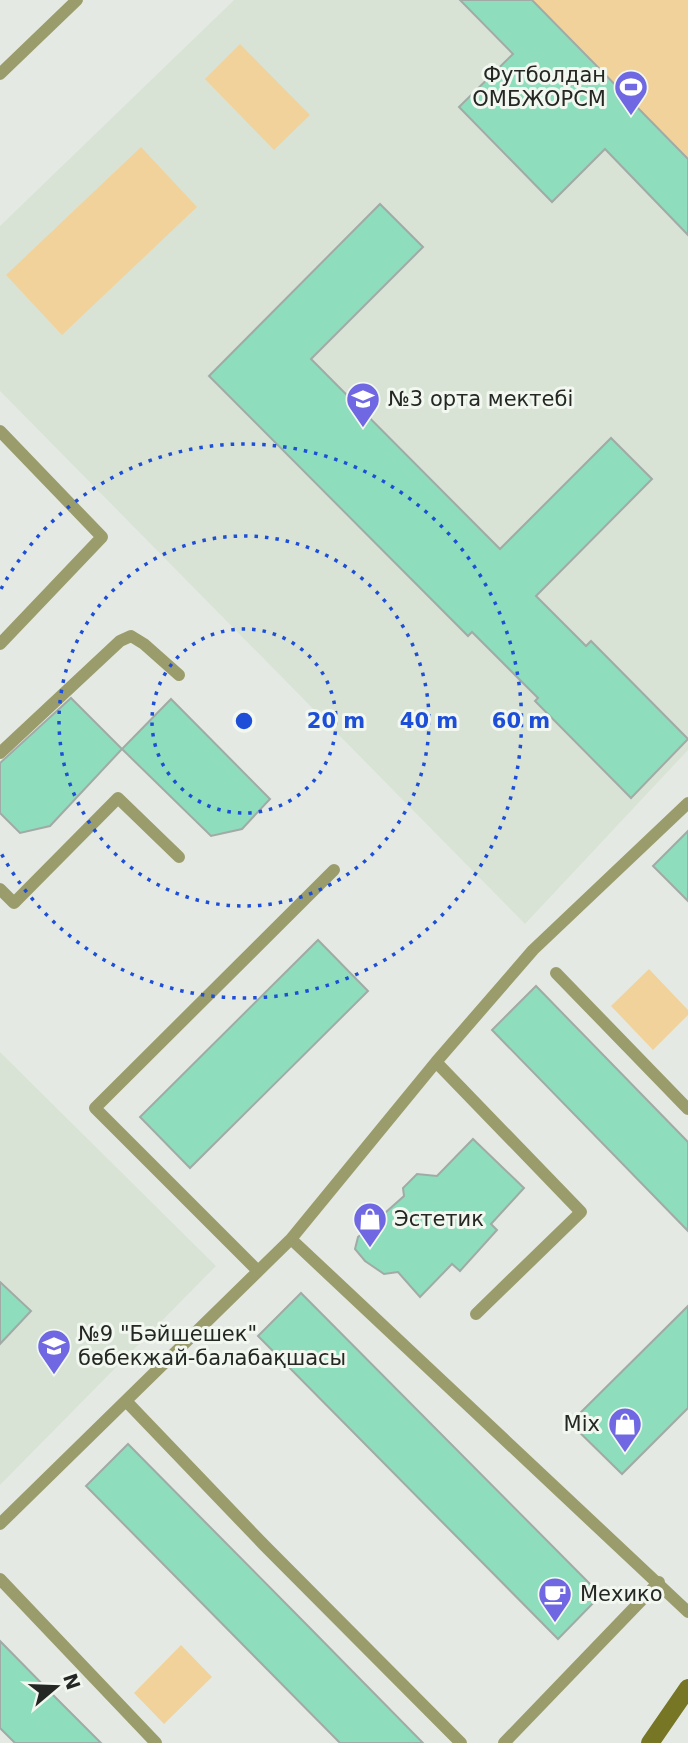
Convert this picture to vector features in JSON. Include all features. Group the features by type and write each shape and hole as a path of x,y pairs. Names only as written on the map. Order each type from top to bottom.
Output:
{"street":[{"path":"650,1743 688,1688"}],"lane":[{"path":"0,74 77,0"},
{"path":"0,431 102,537 0,644"},
{"path":"0,753 120,641 131,636 144,644 179,676"},
{"path":"0,889 14,903 118,798 180,857"},
{"path":"0,1524 291,1239 436,1062 533,950 688,803"},
{"path":"258,1271 95,1108 334,870"},
{"path":"556,973 688,1109"},
{"path":"436,1062 581,1212 476,1314"},
{"path":"291,1239 688,1612"},
{"path":"127,1401 264,1545 461,1743"},
{"path":"0,1579 156,1743"},
{"path":"504,1743 659,1582"}],"shaded area":[{"name":"№3 орта мектебі","path":"234,0 460,0 688,235 688,750 525,924 0,391 0,226"},
{"name":"Футболдан ОМБЖОРСМ","path":"460,0 688,0 688,235"},
{"path":"240,44 310,115 274,150 205,79"},
{"path":"141,147 197,207 62,335 6,275"},
{"path":"649,969 688,1010 688,1015 653,1050 611,1006"},
{"name":"№9 \"Бәйшешек\" бөбекжай-балабақшасы","path":"0,1052 216,1266 0,1485"},
{"path":"181,1645 212,1677 164,1724 134,1693"}],"building":[{"path":"460,0 532,0 688,159 688,235 605,149 552,202 459,107 513,54"},
{"path":"380,204 423,247 311,359 500,549 611,438 652,479 536,596 586,646 591,641 688,739 631,798 535,701 538,698 472,632 468,636 209,376"},
{"path":"71,698 122,749 50,826 20,833 0,813 0,763"},
{"path":"171,699 270,799 242,829 211,836 122,749"},
{"path":"688,831 688,901 653,866"},
{"path":"318,940 368,991 190,1168 140,1117"},
{"path":"536,986 688,1142 688,1231 492,1030"},
{"path":"473,1139 524,1188 491,1224 497,1230 460,1271 452,1264 420,1297 398,1272 384,1274 365,1261 355,1249 358,1237 404,1196 403,1188 417,1174 437,1176"},
{"path":"0,1282 31,1311 0,1344"},
{"path":"301,1293 601,1595 558,1639 258,1336"},
{"path":"688,1306 688,1408 622,1474 570,1423"},
{"path":"128,1444 423,1743 340,1743 86,1486"},
{"path":"0,1641 101,1743 15,1743 0,1728"}],"place":[{"name":"Футболдан ОМБЖОРСМ","path":"631,117"},
{"name":"№3 орта мектебі","path":"363,429"},
{"name":"Эстетик","path":"370,1249"},
{"name":"№9 \"Бәйшешек\" бөбекжай-балабақшасы","path":"54,1376"},
{"name":"Mix","path":"625,1454"},
{"name":"Мехико","path":"555,1624"}]}
